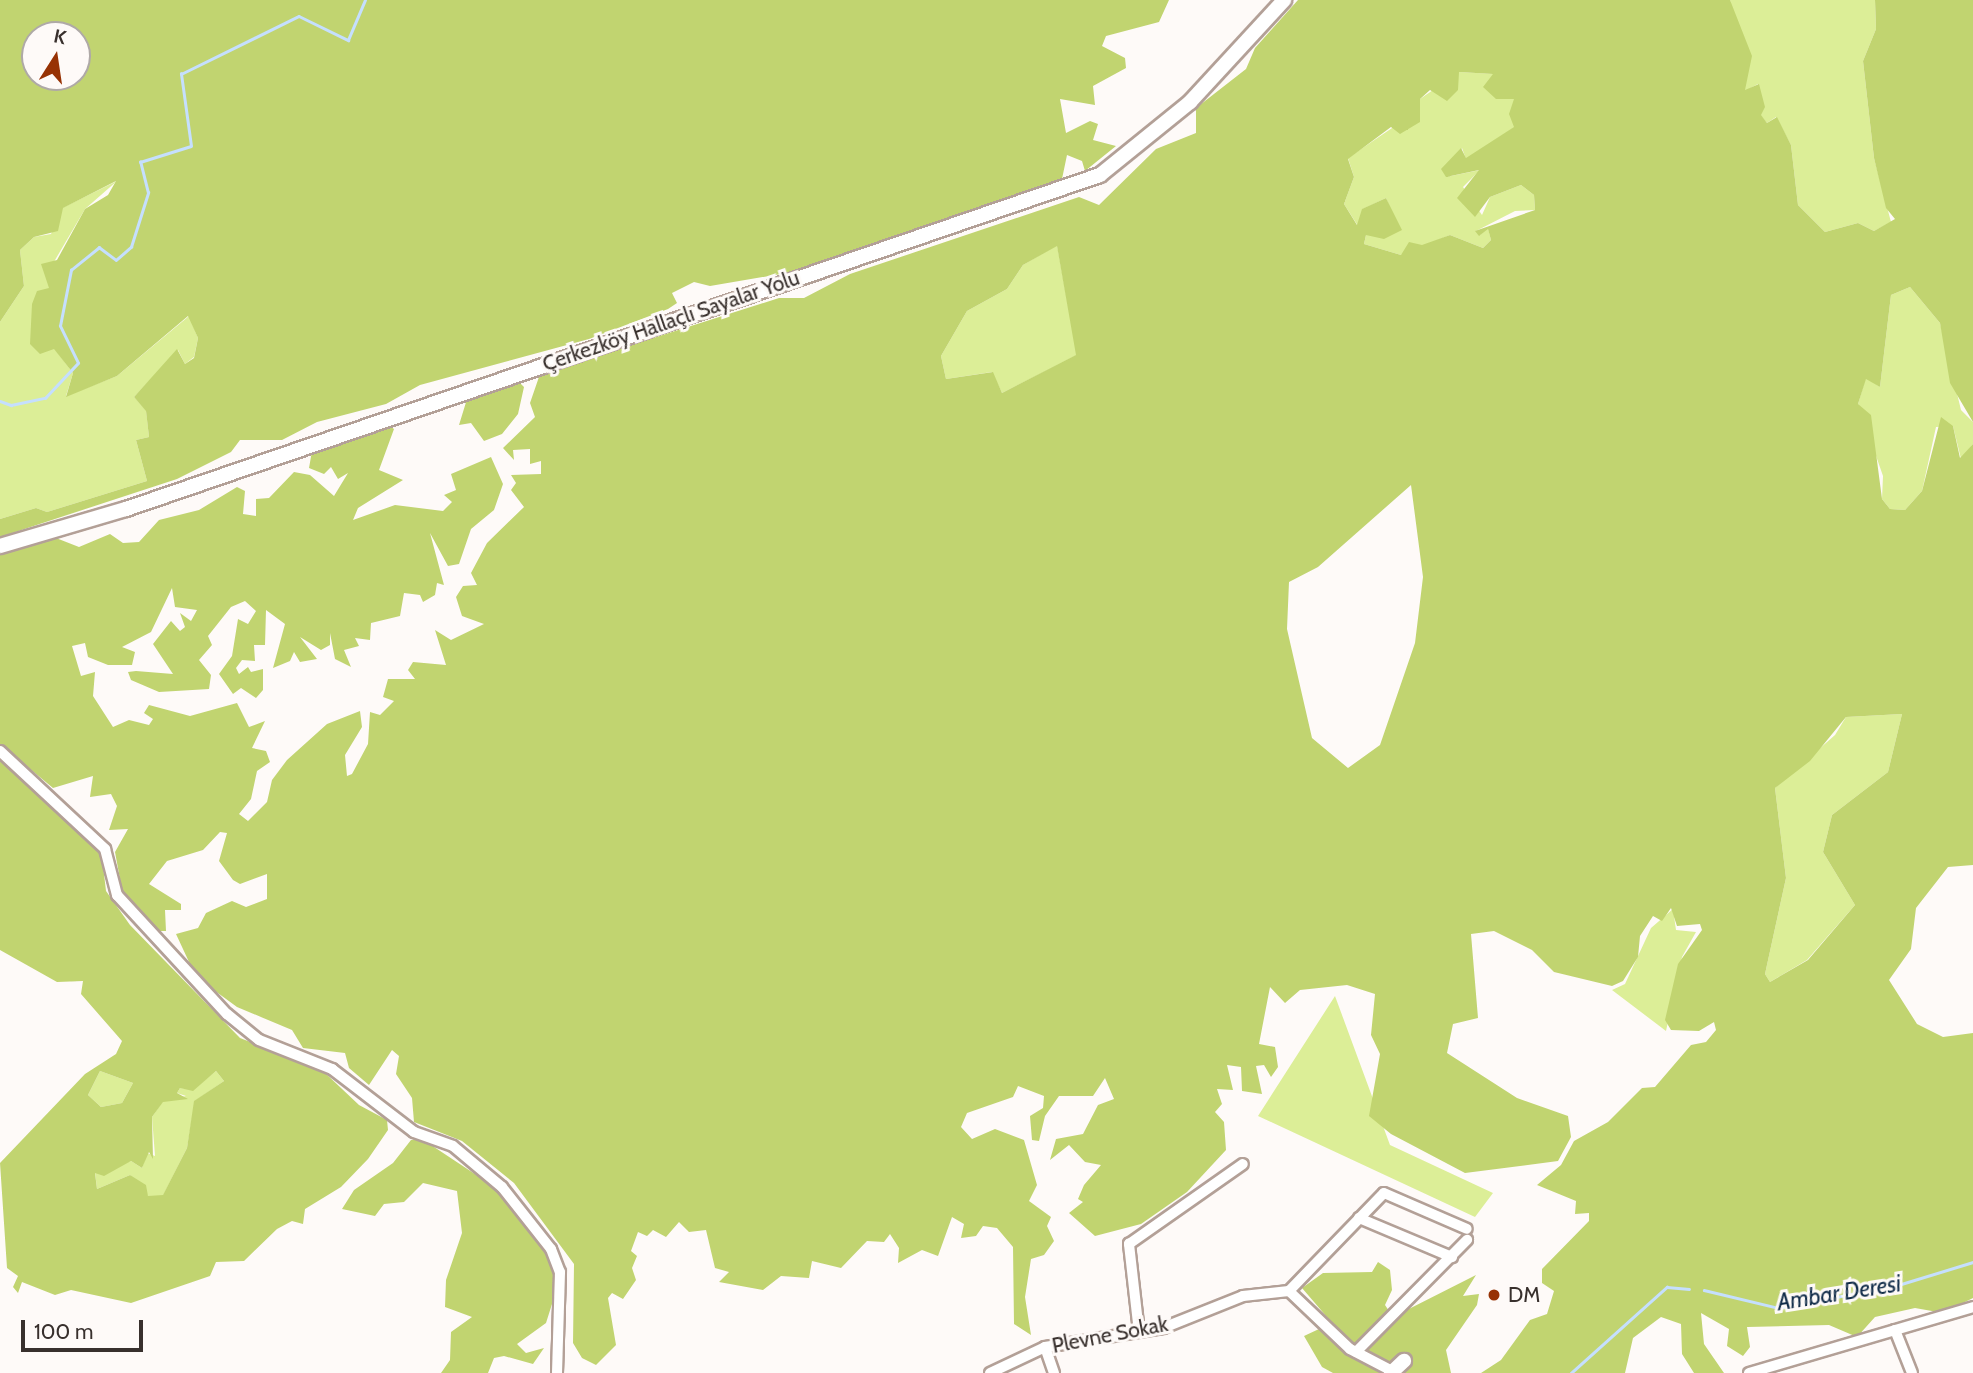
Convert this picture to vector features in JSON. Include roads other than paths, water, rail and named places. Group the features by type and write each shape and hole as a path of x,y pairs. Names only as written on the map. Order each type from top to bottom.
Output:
{"main road":[{"name":"Çerkezköy Hallaçlı Sayalar Yolu","path":"0,546 126,509 1100,175 1190,102 1284,0"},
{"path":"1392,1372 1404,1361"}],"street":[{"path":"0,751 97,839 119,898 231,1017 259,1040 332,1069 414,1132 453,1146 502,1187 551,1250 560,1272 557,1373"},
{"path":"1139,1332 1129,1244 1243,1164"},
{"path":"1356,1352 1452,1257 1468,1235 1384,1193 1289,1291 1356,1352 1392,1372"},
{"path":"1359,1218 1452,1257"},
{"name":"Plevne Sokak","path":"990,1373 1045,1347 1139,1332 1242,1296 1289,1291"},
{"path":"1749,1373 1973,1307"},
{"path":"1895,1330 1912,1373"},
{"path":"1045,1347 1054,1373"}],"waterway":[{"path":"0,401 11,405 45,398 78,363 60,326 71,270 99,247 116,260 131,247 148,193 140,162 191,146 181,74 299,16 348,40 365,0"},
{"name":"Ambar Deresi","path":"1704,1290 1779,1308 1898,1285 1973,1262"},
{"name":"Ambar Deresi","path":"1571,1373 1667,1287 1689,1289"}],"place":[{"name":"DM","path":"1494,1295"}]}
